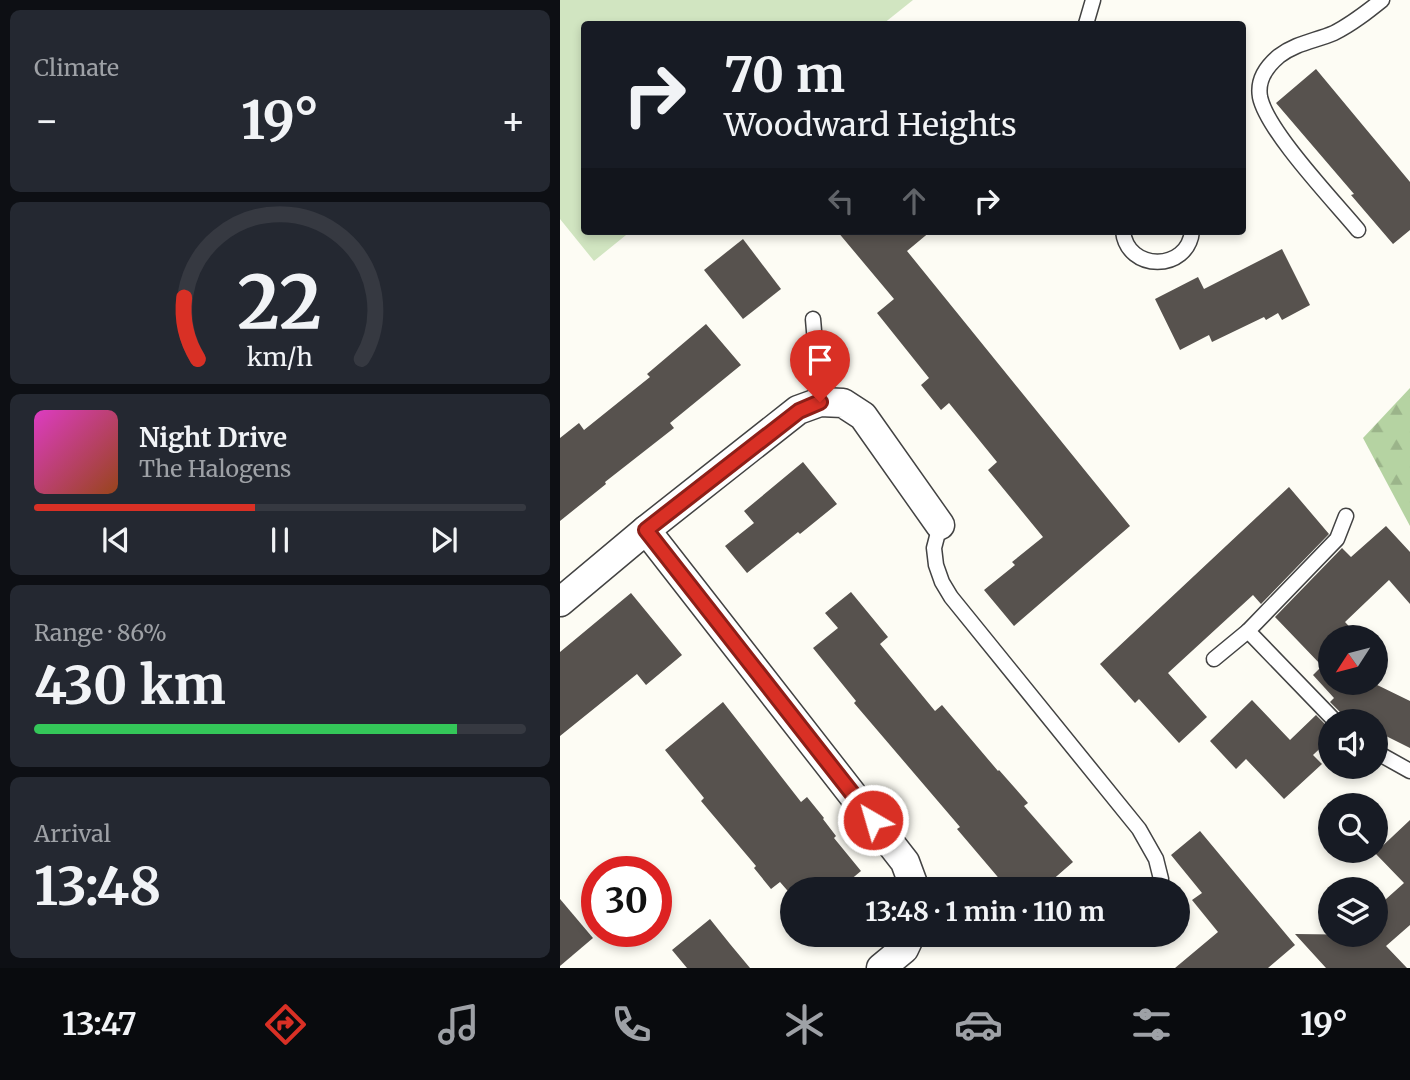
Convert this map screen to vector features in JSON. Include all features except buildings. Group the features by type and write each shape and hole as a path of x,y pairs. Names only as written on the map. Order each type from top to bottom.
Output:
{"street":[{"path":"560,602 646,530 799,411 820,402 843,403 863,415 940,525"},
{"path":"646,530 905,862 911,877"},
{"path":"881,968 905,947"}],"lane":[{"path":"1087,21 1093,0"},
{"path":"1358,230 1271,123 1260,97 1260,85 1264,72 1279,56 1297,44 1352,24 1382,0"},
{"path":"1124,235 1129,248 1137,257 1160,263 1181,255 1188,246 1191,235"},
{"path":"813,319 820,402"},
{"path":"1214,659 1248,631 1337,539 1346,516"},
{"path":"940,525 934,548 942,582 986,642 1139,829 1156,859 1160,877"},
{"path":"1248,631 1323,709"},
{"path":"1388,759 1410,771"}],"green space":[{"path":"560,0 913,0 887,21 581,21 581,235 626,235 594,261 560,219"},
{"path":"1410,388 1410,526 1363,438"}],"route":[{"path":"820,402 799,411 646,530 873,820"}]}
